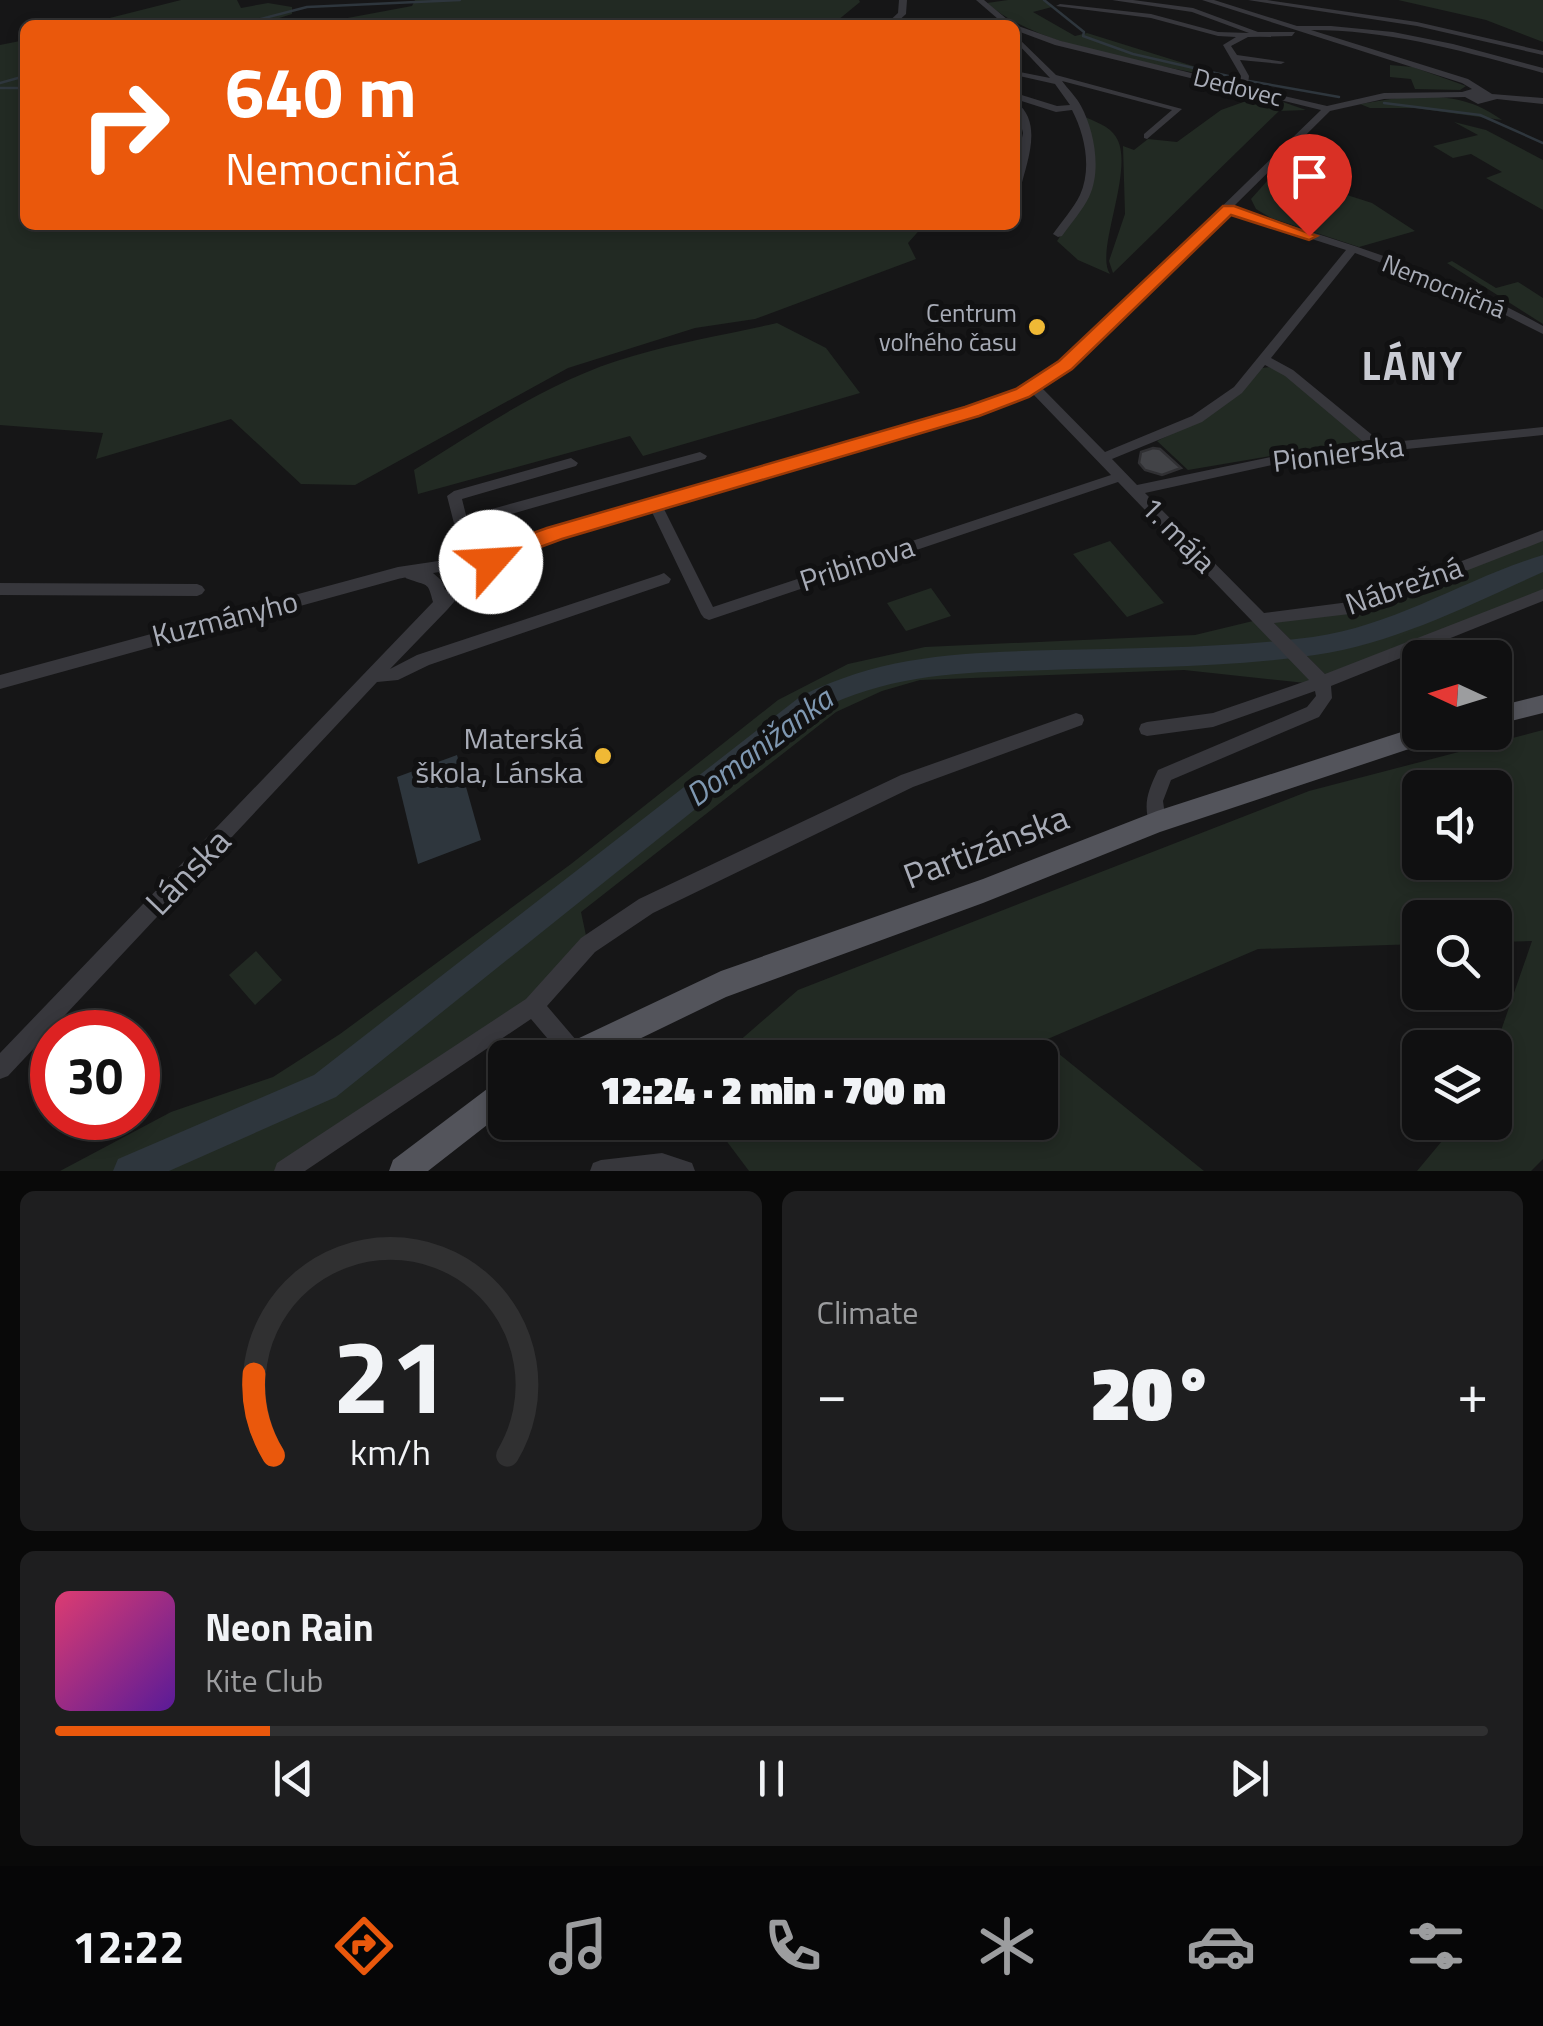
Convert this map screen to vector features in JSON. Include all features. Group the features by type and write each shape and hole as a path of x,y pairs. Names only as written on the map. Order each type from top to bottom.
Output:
{"main road":[{"path":"1512,712 1543,704"},
{"name":"Partizánska","path":"605,1040 720,985 980,892 1157,822 1402,742"},
{"path":"404,1171 488,1106"}],"street":[{"name":"Dedovec","path":"980,0 1001,20"},
{"name":"Dedovec","path":"1116,0 1193,10 1258,33"},
{"name":"Dedovec","path":"1206,0 1465,81 1492,96 1543,101"},
{"path":"1252,0 1318,6 1418,24 1543,53"},
{"path":"1306,0 1318,6"},
{"path":"1349,13 1365,5"},
{"path":"1060,6 1151,16 1218,34 1246,35"},
{"name":"Dedovec","path":"1290,28 1333,25 1381,30 1543,71"},
{"name":"Dedovec","path":"1020,32 1327,109 1384,96 1465,94 1476,90"},
{"name":"Dedovec","path":"1255,91 1244,81 1229,42 1258,33 1316,36"},
{"path":"1218,34 1229,42"},
{"name":"Dedovec","path":"1020,40 1057,80 1086,123"},
{"path":"1020,57 1041,62"},
{"path":"1232,57 1281,62"},
{"path":"1020,74 1178,109 1147,136"},
{"name":"Dedovec","path":"1465,94 1483,102 1492,100 1492,96"},
{"path":"1020,98 1078,114 1086,123 1087,190 1058,234"},
{"path":"1056,109 1076,107"},
{"path":"1020,108 1028,124 1020,165"},
{"path":"700,456 492,514 466,541 451,566 457,575 466,577 485,570 491,557 655,504 972,412 1034,388 1084,348 1327,109"},
{"name":"Nemocničná","path":"1228,209 1499,304 1543,331"},
{"path":"1103,458 1212,410 1238,390 1349,254"},
{"path":"1264,359 1289,373 1376,445"},
{"name":"1. mája","path":"1034,388 1322,682"},
{"name":"Pionierska","path":"1135,490 1290,457 1376,445 1543,432"},
{"path":"491,557 466,541 454,496 571,463"},
{"name":"Pribinova","path":"655,504 709,614 1121,476"},
{"name":"Nábrežná","path":"1261,619 1358,608 1543,534"},
{"name":"Kuzmányho","path":"0,682 398,572 451,566"},
{"path":"398,572 428,577 436,584 442,606"},
{"name":"Lánska","path":"0,1068 466,577"},
{"name":"Lánska","path":"375,676 392,676 423,660 664,579"},
{"path":"0,589 197,590"},
{"name":"Nábrežná","path":"1146,729 1213,720 1322,682 1543,594"},
{"path":"1157,822 1154,801 1164,776 1313,712 1324,698 1322,682"},
{"path":"286,1171 533,1006 588,945 646,906 907,781 1076,720"},
{"name":"Partizánska","path":"533,1006 560,1040"},
{"path":"601,1171 644,1164 684,1171"}],"shaded area":[{"path":"181,0 237,0 241,8 268,3 292,7 292,14 273,20 102,20"},
{"path":"415,0 860,2 838,20 337,20 412,6"},
{"path":"1043,0 1052,7 1033,12 1075,36 1087,33 1225,76 1223,79 1164,67 1066,43 1020,24 1020,20 1009,19 987,3"},
{"path":"1398,0 1543,0 1543,42 1486,20"},
{"path":"20,41 20,230 920,230 908,243 916,259 755,319 695,328 568,368 355,485 301,484 231,419 96,459 103,433 0,425 0,45"},
{"path":"1390,65 1413,67 1466,86 1460,90 1415,89 1411,79 1390,77"},
{"path":"1263,95 1306,110 1279,111 1113,273 1109,261 1125,214 1123,146 1134,150 1148,139 1177,142 1221,110"},
{"path":"1403,97 1455,99 1479,106 1502,120 1360,104"},
{"path":"1083,116 1110,130 1121,151 1119,188 1107,248 1110,274 1078,260 1057,241 1091,191"},
{"path":"1454,122 1486,130 1543,160 1543,210 1486,178 1502,172 1471,154 1453,158 1433,146 1478,135"},
{"path":"1275,172 1372,203 1415,231 1359,247 1271,218 1256,209 1251,199"},
{"path":"1452,261 1496,288 1518,282 1543,298 1543,324 1447,263"},
{"path":"777,323 826,348 860,393 643,456 630,436 418,494 414,470 520,405 575,377 651,351"},
{"path":"1270,367 1287,375 1365,440 1188,470 1157,441 1196,422 1262,368"},
{"path":"1543,535 1543,595 1429,640 1402,640 1402,651 1330,679 1269,618 1358,607"},
{"path":"1110,541 1164,603 1127,617 1073,554"},
{"path":"931,588 951,616 906,631 887,603"},
{"path":"1253,621 1315,684 1184,670 920,680 882,691 836,712 581,912 588,945 533,1006 285,1171 60,1171 118,1140 160,1140 160,1118 273,1077 340,1034 571,864 778,700 848,664 925,647 1195,635"},
{"path":"1543,730 1543,1159 1531,1171 1417,1171 1443,1140 1512,1140 1512,1030 1501,1030 1508,1010 1512,1010 1512,999 1532,941 1512,942 1512,900 1402,900 1402,945 1258,949 1045,1040 741,1040 798,990 1309,791 1466,750 1512,750 1512,738"},
{"path":"457,755 481,840 418,864 397,777"},
{"path":"256,951 282,980 255,1005 229,975"},
{"path":"1058,1053 1204,1171 749,1171 726,1140 1058,1140"}],"building":[{"path":"1160,449 1181,468 1162,475 1145,470 1139,463 1141,452"}],"waterway":[{"path":"257,20 307,7 460,0"},
{"path":"1044,0 1084,32 1083,36 1133,54 1237,78"},
{"path":"0,83 20,77"},
{"path":"1249,81 1339,97"},
{"path":"0,88 20,88"},
{"path":"1384,103 1480,115 1543,143"},
{"name":"Domanižanka","path":"130,1171 325,1086 810,703 839,688 896,670 925,666 1214,654 1344,641 1431,612 1543,563"}],"place":[{"name":"Centrum voľného času","path":"1037,327"},
{"name":"Materská škola, Lánska","path":"603,756"}],"district":[{"name":"LÁNY","path":"1413,366"}],"route":[{"path":"491,562 491,557 554,534 1013,398 1066,365 1228,209 1309,236"}]}
